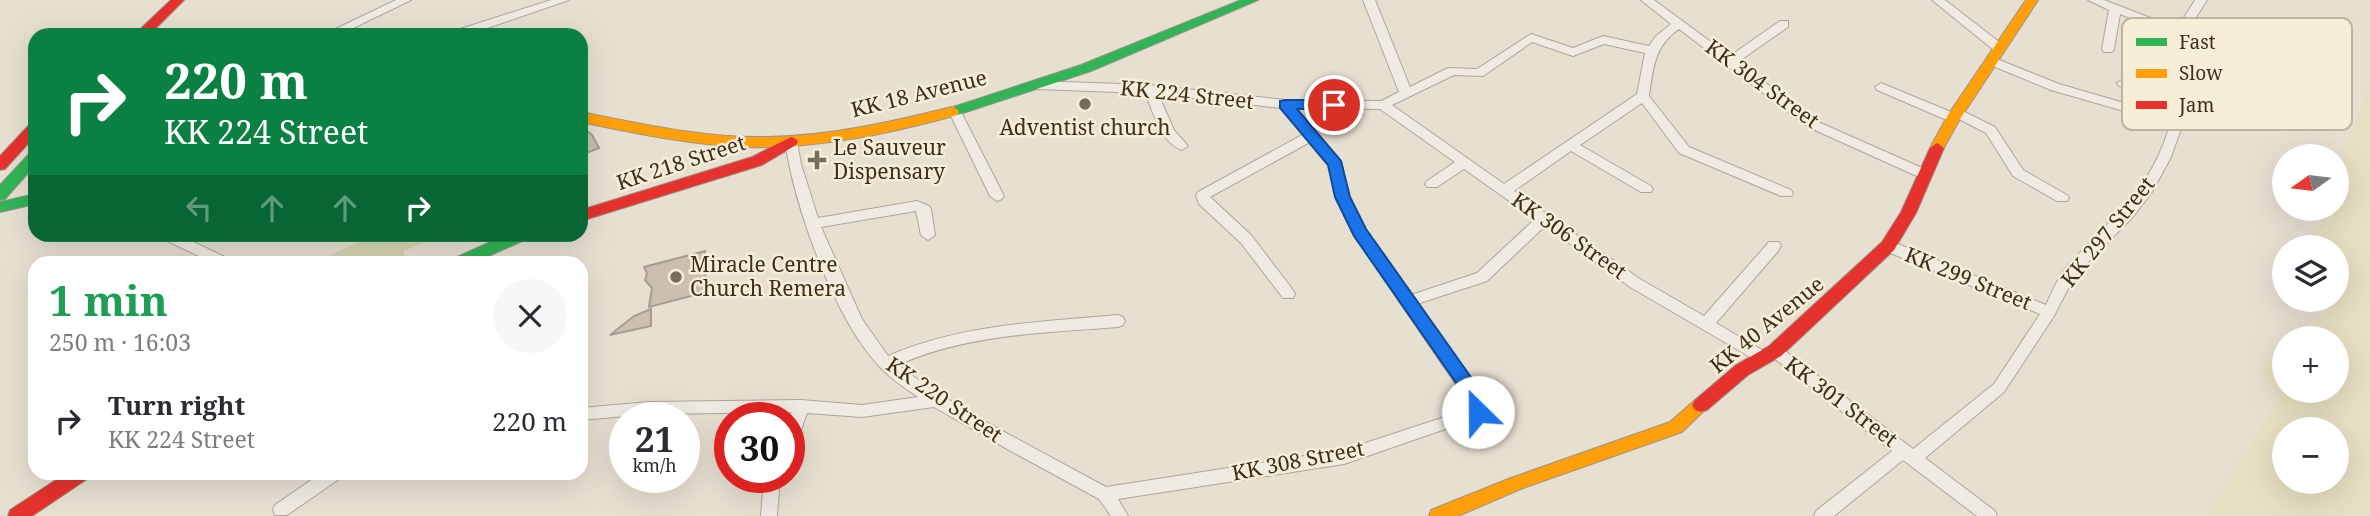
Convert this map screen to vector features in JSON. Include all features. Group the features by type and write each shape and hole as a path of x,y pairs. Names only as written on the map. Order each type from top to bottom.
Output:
{"main road":[{"path":"136,28 154,0"},
{"path":"138,28 178,0"},
{"name":"KK 18 Avenue","path":"588,118 682,135 791,142 868,131 954,110 1035,85 1173,34 1252,0"},
{"name":"KK 40 Avenue","path":"1438,516 1517,483 1676,427 1742,370 1768,354 1835,299 1888,246 1908,213 1924,174 1955,115 2032,0"},
{"path":"0,165 28,135"},
{"name":"KK 218 Street","path":"588,214 757,161 791,142"},
{"path":"0,195 28,164"},
{"path":"0,207 28,201"},
{"path":"474,256 506,242"},
{"path":"16,516 72,480"}],"street":[{"path":"345,28 405,0"},
{"path":"477,28 563,0"},
{"path":"1369,0 1406,93"},
{"name":"KK 304 Street","path":"1647,0 1812,124 1924,174"},
{"path":"1938,0 1995,55 2055,87 2122,107"},
{"path":"2094,0 2137,18"},
{"path":"2190,18 2201,0"},
{"path":"2108,49 2115,10"},
{"path":"1679,24 1658,37 1650,50 1643,96 1684,150 1786,193"},
{"path":"1730,62 1784,24"},
{"name":"KK 224 Street","path":"1035,85 1150,89 1285,104 1383,105 1452,71 1479,73 1531,38 1573,52 1603,40 1650,50"},
{"path":"1881,87 1991,130 2018,173 2062,198"},
{"path":"1150,89 1167,132 1182,146"},
{"path":"1504,190 1643,96"},
{"name":"KK 308 Street","path":"1105,494 1344,457 1478,412 1479,402 1359,232 1342,197 1336,164 1285,104"},
{"name":"KK 306 Street","path":"1383,105 1635,283 1706,324 1768,354"},
{"path":"954,110 997,196"},
{"name":"KK 297 Street","path":"2049,312 2070,272 2127,215 2147,190 2176,130"},
{"path":"1288,294 1246,239 1204,201 1203,195 1311,136"},
{"name":"KK 220 Street","path":"791,142 792,157 812,224 852,312 886,364 937,400 1032,457 1105,494"},
{"path":"1572,146 1646,188"},
{"path":"1432,184 1465,162"},
{"path":"812,224 917,205 925,209 928,235"},
{"path":"1408,301 1482,277 1544,219"},
{"path":"181,242 210,256"},
{"path":"1706,324 1774,246"},
{"name":"KK 299 Street","path":"1888,246 2049,312"},
{"name":"KK 301 Street","path":"1768,354 1908,454 1999,388 2049,312"},
{"path":"886,364 932,343 970,335 1118,321"},
{"path":"805,406 862,411 937,400"},
{"path":"588,413 649,408 714,407"},
{"path":"1822,516 1908,454 1985,515"},
{"path":"281,510 325,480"},
{"path":"769,516 771,493"},
{"path":"1105,494 1120,516"}],"shaded area":[{"path":"2370,83 2370,516 2208,516 2275,403 2349,403 2349,326 2310,326 2327,312 2349,312 2349,235 2315,235 2320,221 2349,221 2348,144"},
{"path":"2272,358 2272,386 2257,370"}],"green space":[{"path":"358,242 425,242 404,251 404,256 329,256"}],"building":[{"path":"588,132 592,135 599,148 588,152"},
{"name":"Miracle Centre Church Remera","path":"705,251 703,267 710,291 649,307 652,288 645,280 647,273 644,267"},
{"path":"651,309 651,326 610,335 634,316"}],"traffic: fast":[{"path":"952,112 1086,68 1252,0"},
{"path":"0,195 28,164"},
{"path":"0,207 28,201"},
{"path":"474,256 506,242"}],"traffic: slow":[{"path":"1937,148 1953,118 2032,0"},
{"path":"588,118 697,138 767,142 837,136 952,112"},
{"path":"1438,516 1517,483 1676,427 1701,405"}],"traffic: jam":[{"path":"148,28 178,0"},
{"path":"0,165 28,135"},
{"path":"588,214 757,161 791,142"},
{"path":"1701,405 1742,370 1775,351 1888,246 1908,213 1937,148"},
{"path":"17,516 72,480"}],"place":[{"name":"Adventist church","path":"1085,104"},
{"name":"Le Sauveur Dispensary","path":"817,160"},
{"name":"Miracle Centre Church Remera","path":"676,277"}],"route":[{"path":"1334,105 1285,104 1336,164 1348,213 1479,402 1481,407 1478,412"}]}
